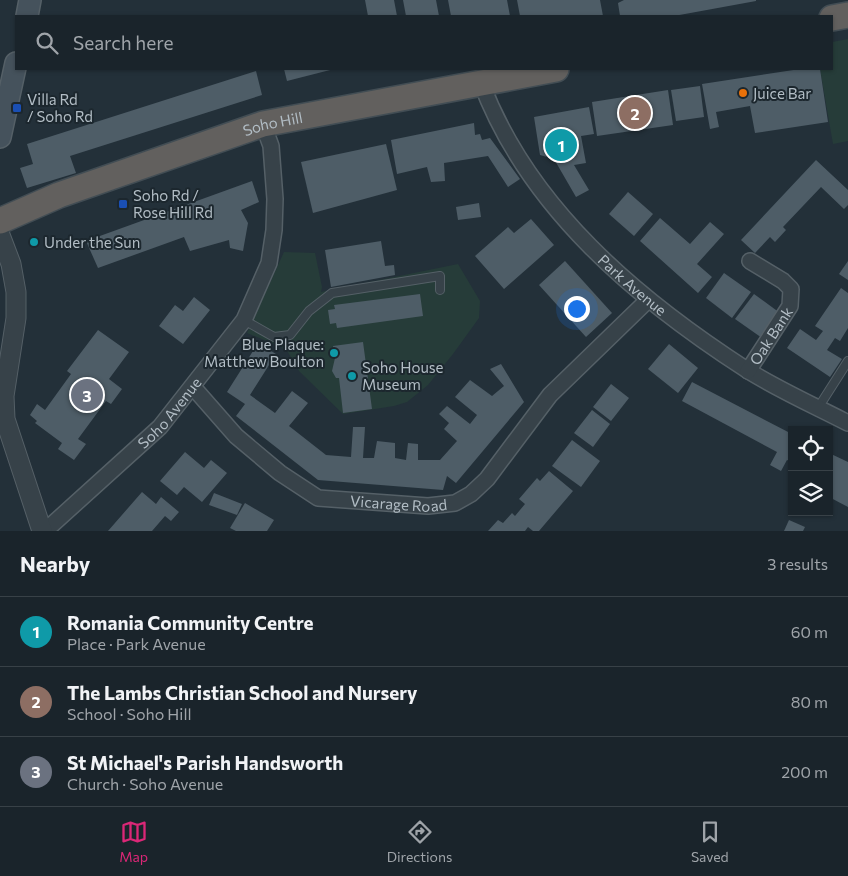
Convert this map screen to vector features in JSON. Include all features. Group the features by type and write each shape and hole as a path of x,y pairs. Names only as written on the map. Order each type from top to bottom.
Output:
{"highway":[{"path":"833,18 848,15"},
{"name":"Soho Hill","path":"0,221 59,195 263,124 550,70"}],"main road":[{"path":"26,15 30,0"},
{"path":"0,137 15,68"}],"street":[{"name":"Park Avenue","path":"481,82 513,148 564,221 648,300 748,371 848,423"},
{"name":"Soho Avenue","path":"44,531 160,427 244,320 269,263 274,230 275,198 270,146 263,124"},
{"path":"0,235 11,264 16,292 16,318 4,396 5,419 44,531"},
{"name":"Oak Bank","path":"748,371 790,306 791,289 783,281 750,261"},
{"name":"Vicarage Road","path":"193,387 236,436 280,473 318,498 428,506 455,503 472,494 487,479 550,395 648,300"}],"lane":[{"path":"244,320 274,337 290,335 309,311 332,293 440,276 440,290"},
{"path":"818,408 848,362"}],"green space":[{"path":"848,39 848,141 833,144 820,70 833,70 833,42"},
{"path":"284,252 315,253 322,287 321,292 458,264 480,301 479,318 428,385 407,402 394,406 343,414 299,371 286,349 247,333"}],"building":[{"path":"365,0 394,0 397,15 368,15"},
{"path":"403,0 436,0 439,15 406,15"},
{"path":"448,0 507,0 510,15 451,15"},
{"path":"517,0 600,0 603,15 520,15"},
{"path":"624,0 756,0 679,15 620,15 618,3"},
{"path":"284,70 330,70 287,81"},
{"path":"793,70 820,70 828,122 755,133 750,106 716,112 719,127 710,129 702,84"},
{"path":"256,71 262,95 70,156 76,173 27,188 20,168 33,164 27,144"},
{"path":"700,86 704,117 676,121 671,90"},
{"path":"668,90 673,125 597,136 592,102"},
{"path":"589,107 594,134 581,136 586,163 574,165 589,190 576,197 554,159 540,155 534,117"},
{"path":"474,123 475,135 480,134 482,140 490,138 520,179 508,187 488,156 444,163 445,181 431,182 427,167 397,174 391,140"},
{"path":"386,144 397,190 313,213 301,162"},
{"path":"816,160 848,190 848,205 844,209 821,187 783,227 786,230 775,242 770,237 755,253 741,240"},
{"path":"252,181 259,202 241,210 248,223 243,251 230,248 229,240 190,251 184,237 98,268 86,241"},
{"path":"628,192 653,214 634,236 609,214"},
{"path":"479,203 481,217 458,220 456,207"},
{"path":"660,218 690,244 710,222 724,234 697,264 712,277 698,293 640,241"},
{"path":"531,219 554,245 504,289 475,256 508,227 514,233"},
{"path":"381,241 385,266 394,265 395,275 331,287 325,250"},
{"path":"565,261 612,313 586,337 539,285"},
{"path":"848,261 848,280 839,274"},
{"path":"724,273 751,292 732,318 706,298"},
{"path":"841,288 848,293 848,328 840,341 835,338 827,350 842,359 830,377 787,348 800,329 816,340 823,331 815,326"},
{"path":"420,294 423,316 337,328 336,323 330,324 328,310 335,309 334,305"},
{"path":"754,294 780,313 762,338 735,319"},
{"path":"194,297 210,310 183,344 159,326 175,305 183,311"},
{"path":"98,330 129,352 109,379 122,389 111,404 106,401 78,439 86,444 74,460 58,449 62,443 35,423 37,421 30,415 37,404 45,410 71,374 67,371"},
{"name":"Soho House Museum","path":"363,342 372,409 343,413 339,378 336,378 332,371 335,358 333,346"},
{"path":"258,343 276,354 250,395 275,413 292,391 308,403 289,426 326,455 351,457 353,427 365,427 363,458 374,458 377,441 395,443 395,458 406,460 408,443 418,444 418,460 440,460 457,441 444,429 449,423 439,414 447,406 470,424 477,415 455,397 470,380 492,396 504,386 490,369 501,364 524,402 456,483 447,476 443,490 318,480 236,416 245,404 227,392"},
{"path":"669,344 698,368 678,393 648,369"},
{"path":"692,382 788,432 788,460 781,471 770,465 777,452 682,401"},
{"path":"611,384 629,398 611,421 593,407"},
{"path":"592,410 610,424 593,447 574,433"},
{"path":"572,440 600,461 581,487 552,466"},
{"path":"185,452 204,468 211,460 227,473 202,502 184,487 177,495 160,481"},
{"path":"833,455 848,462 848,507 833,499"},
{"path":"549,471 573,491 539,531 533,531 528,527 525,531 488,531 498,520 503,523 512,513 515,516 525,504 519,499 537,478 540,481"},
{"path":"142,492 156,504 161,497 179,512 171,521 165,516 152,531 108,531"},
{"path":"214,493 242,504 237,515 209,505"},
{"path":"245,503 274,520 267,531 236,531 230,528"},
{"path":"789,520 805,527 803,531 784,531"}],"place":[{"name":"Juice Bar","path":"743,93"},
{"name":"Villa Rd / Soho Rd","path":"17,108"},
{"name":"The Lambs Christian School and Nursery","path":"635,113"},
{"name":"Romania Community Centre","path":"561,145"},
{"name":"Soho Rd / Rose Hill Rd","path":"123,204"},
{"name":"Under the Sun","path":"34,242"},
{"name":"Blue Plaque: Matthew Boulton","path":"334,353"},
{"name":"Soho House Museum","path":"352,376"},
{"name":"St Michael's Parish Handsworth","path":"87,395"}]}
